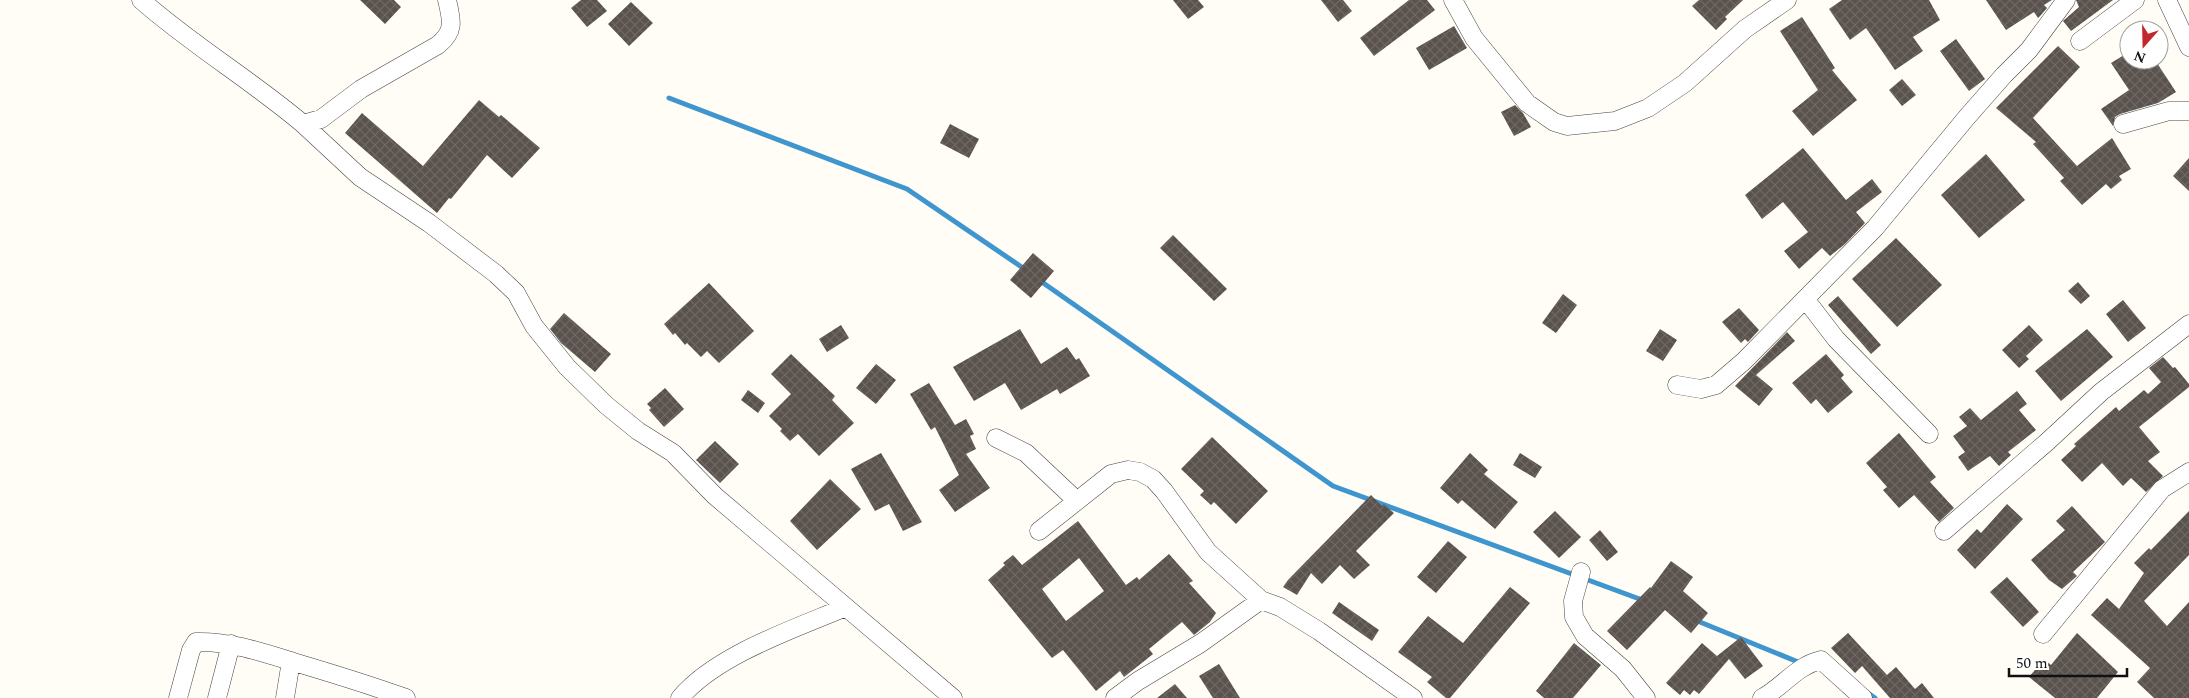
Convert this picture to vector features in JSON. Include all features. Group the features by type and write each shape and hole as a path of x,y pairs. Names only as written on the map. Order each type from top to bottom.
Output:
{"street":[{"path":"141,0 171,25 264,91 360,177 429,223 496,274 516,293 534,326 567,367 606,405 638,431 672,453 715,496 953,698"},
{"path":"303,124 321,119 361,89 438,45 448,36 451,27 447,0"},
{"path":"1453,0 1474,38 1527,103 1554,122 1567,126 1615,121 1648,108 1686,83 1745,29 1787,0"},
{"path":"1677,384 1701,389 1716,385 1744,361 1806,300 1875,228 2004,75 2029,50 2066,0"},
{"path":"2080,41 2135,0"},
{"path":"2167,0 2189,47"},
{"path":"2123,124 2169,111 2189,110"},
{"path":"319,139 321,119"},
{"path":"1806,300 1836,339 1929,434"},
{"path":"1944,531 2047,442 2101,392 2189,324"},
{"path":"996,438 1026,453 1077,501"},
{"path":"1039,531 1111,474 1128,470 1140,472 1153,479 1164,491 1208,552 1261,600 1280,607 1319,631 1413,698"},
{"path":"2043,634 2162,489 2189,472"},
{"path":"1582,572 1573,601 1574,617 1585,636 1623,669 1646,698"},
{"path":"1115,698 1138,681 1201,643 1261,600"},
{"path":"680,698 694,682 750,648 846,607"},
{"path":"178,698 191,650 196,642 231,644 406,698"},
{"path":"217,698 231,644"},
{"path":"1762,698 1800,668 1821,660 1863,698"},
{"path":"285,698 291,662"}],"building":[{"path":"360,0 394,0 401,7 385,24"},
{"path":"581,0 597,0 607,11 587,27 571,8"},
{"path":"1173,0 1198,0 1204,7 1188,19"},
{"path":"1321,0 1343,0 1352,11 1338,22"},
{"path":"1409,0 1427,0 1435,10 1374,56 1360,38"},
{"path":"1699,0 1743,0 1725,17 1727,19 1716,30 1692,6"},
{"path":"1842,0 1929,0 1940,20 1913,37 1923,51 1895,70 1866,28 1850,40 1829,9"},
{"path":"1986,0 2052,0 2044,5 2047,8 2038,18 2034,12 2006,30"},
{"path":"2076,0 2113,0 2071,31 2063,21 2079,7"},
{"path":"631,2 653,23 629,46 608,24"},
{"path":"1802,17 1835,68 1832,70 1857,100 1813,136 1792,111 1818,90 1780,31"},
{"path":"1454,26 1467,48 1429,70 1416,48"},
{"path":"1956,39 1985,79 1969,91 1940,51"},
{"path":"2058,46 2080,67 2033,118 2077,166 2112,138 2131,169 2119,176 2122,180 2111,189 2106,184 2082,205 2060,181 2064,178 2033,144 2036,142 1996,108"},
{"path":"2119,58 2119,70 2162,70 2176,92 2158,103 2120,114 2115,117 2113,126 2101,109 2129,90 2111,63"},
{"path":"1902,79 1916,95 1902,106 1889,90"},
{"path":"479,100 499,117 501,115 540,148 512,178 487,155 437,213 345,133 362,113 423,166"},
{"path":"1515,105 1523,113 1531,127 1514,136 1501,112"},
{"path":"950,124 979,139 969,158 940,143"},
{"path":"1803,148 1846,200 1872,179 1882,192 1856,212 1865,223 1845,244 1830,256 1822,248 1799,269 1784,251 1808,232 1783,202 1762,219 1745,195"},
{"path":"1986,154 2025,200 1979,238 1941,195"},
{"path":"2189,158 2189,191 2173,176"},
{"path":"1173,235 1227,289 1214,301 1160,248"},
{"path":"1896,238 1942,285 1897,327 1852,279"},
{"path":"1033,253 1054,271 1031,298 1010,280"},
{"path":"2078,282 2090,296 2081,304 2068,291"},
{"path":"709,283 754,331 719,363 707,351 701,357 687,343 685,345 675,333 673,335 664,324"},
{"path":"1563,294 1577,305 1556,333 1542,323"},
{"path":"1838,296 1881,345 1871,354 1828,305"},
{"path":"2123,300 2146,328 2128,342 2106,314"},
{"path":"1739,308 1759,330 1748,342 1745,339 1741,343 1722,322"},
{"path":"564,313 611,354 595,372 561,343 550,329"},
{"path":"841,325 849,338 827,352 819,339"},
{"path":"2029,325 2043,340 2026,356 2029,359 2019,368 2002,350"},
{"path":"1020,329 1041,364 1067,347 1076,360 1079,358 1090,376 1060,394 1057,389 1021,410 1005,383 974,401 953,367"},
{"path":"1660,329 1677,340 1663,361 1646,351"},
{"path":"2087,329 2113,357 2061,401 2035,371"},
{"path":"1787,332 1795,341 1756,375 1773,389 1759,406 1735,386"},
{"path":"791,354 835,396 832,400 854,423 819,456 798,434 790,441 780,431 782,429 769,416 791,394 771,374"},
{"path":"1826,354 1844,375 1841,378 1853,392 1828,413 1816,399 1811,404 1792,383"},
{"path":"2163,357 2173,368 2175,367 2189,384 2189,387 2139,427 2160,452 2148,461 2163,476 2146,492 2131,478 2123,486 2102,463 2082,482 2061,460 2076,446 2074,444 2116,407 2119,411 2144,390 2148,394 2161,382 2149,368"},
{"path":"876,364 896,380 876,404 856,388"},
{"path":"929,383 955,425 966,419 974,434 970,436 976,449 966,454 990,488 955,512 939,490 959,475 935,427 931,430 910,394"},
{"path":"665,388 684,409 664,427 649,410 651,408 647,404"},
{"path":"748,390 765,403 758,413 741,400"},
{"path":"2017,391 2027,404 2019,410 2036,430 2008,452 2011,455 1999,466 1990,456 1968,471 1958,457 1965,452 1953,436 1967,426 1959,417 1970,408 1981,420"},
{"path":"1899,433 1936,477 1930,482 1954,508 1939,522 1914,495 1899,508 1883,490 1887,487 1866,463"},
{"path":"1212,437 1268,491 1236,524 1214,502 1211,505 1200,495 1204,491 1181,469"},
{"path":"715,441 739,464 720,483 696,460"},
{"path":"881,453 922,522 903,531 889,504 875,511 851,469"},
{"path":"1470,453 1488,470 1484,474 1518,502 1495,529 1462,500 1458,504 1440,488"},
{"path":"1520,453 1542,467 1535,478 1513,465"},
{"path":"830,479 861,509 817,550 790,521"},
{"path":"1371,495 1382,506 1384,504 1394,513 1356,551 1370,565 1354,579 1340,565 1322,584 1311,573 1297,595 1283,587 1288,580"},
{"path":"2007,504 2023,519 1975,569 1957,550 1977,529 1981,533"},
{"path":"2072,506 2105,542 2073,572 2077,576 2062,589 2049,580 2031,560 2065,530 2056,521"},
{"path":"1555,511 1581,537 1559,558 1533,532"},
{"path":"2189,511 2189,555 2144,601 2167,626 2189,602 2189,698 2154,698 2137,682 2150,668 2091,615 2107,598 2119,609 2144,573 2134,563 2149,548 2151,550"},
{"path":"1078,521 1126,585 1137,577 1139,580 1169,554 1193,581 1189,583 1216,613 1210,622 1194,635 1182,622 1149,649 1153,654 1124,677 1120,671 1096,691 1063,650 1052,658 988,580 1013,555 1022,565","holes":["1079,558 1104,591 1066,621 1042,589"]},
{"path":"1600,530 1618,552 1607,561 1589,540"},
{"path":"1448,541 1467,557 1436,593 1417,577"},
{"path":"1671,561 1693,577 1683,591 1708,613 1691,633 1665,610 1627,650 1607,631 1651,588"},
{"path":"2007,577 2039,612 2023,627 1990,592"},
{"path":"1510,587 1530,603 1450,698 1446,698 1427,682 1432,677 1398,652 1428,616 1463,643"},
{"path":"1339,602 1379,630 1372,641 1332,613"},
{"path":"1848,633 1887,675 1896,667 1915,689 1922,683 1934,698 1890,698 1862,666 1855,673 1831,648"},
{"path":"2077,633 2118,672 2097,698 2055,698 2029,677 2044,659 2051,665"},
{"path":"1741,637 1763,666 1745,679 1729,659 1699,694 1694,690 1690,695 1684,690 1680,695 1666,683 1702,643 1717,656"},
{"path":"1574,643 1601,665 1573,698 1544,698 1536,691"},
{"path":"1219,664 1240,698 1213,698 1199,676"},
{"path":"1175,684 1187,698 1157,698"}],"waterway":[{"path":"669,98 907,189 1026,270"},
{"path":"1039,280 1333,486 1645,601"},
{"path":"1695,620 1803,664"},
{"path":"1865,691 1875,698"}]}
